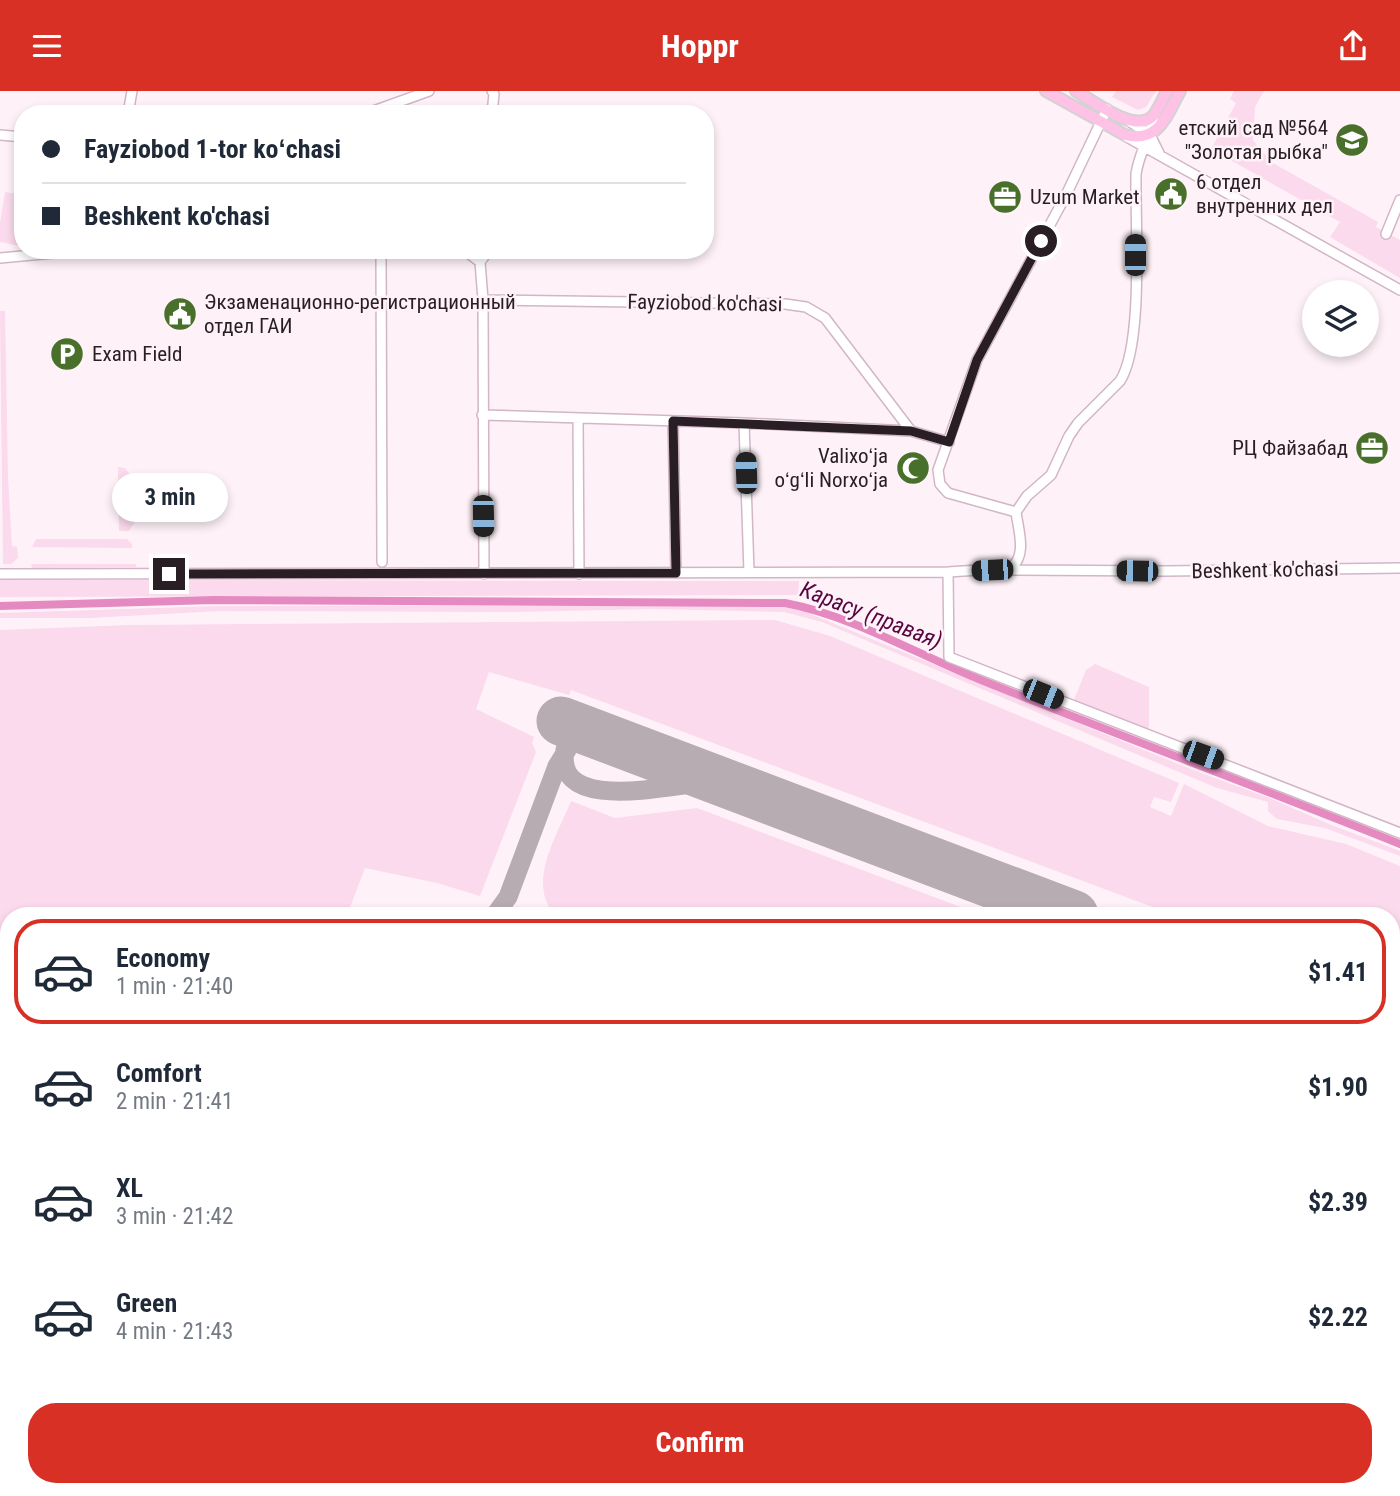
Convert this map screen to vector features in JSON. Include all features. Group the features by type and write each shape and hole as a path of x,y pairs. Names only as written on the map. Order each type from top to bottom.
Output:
{"main road":[{"path":"1046,91 1125,135 1138,138 1150,135 1164,121 1180,91"},
{"path":"1076,91 1127,121 1141,123 1154,115 1167,91"}],"street":[{"path":"390,105 429,91"},
{"path":"1016,512 952,494 942,488 938,470 977,360 1066,195 1107,109"},
{"path":"1027,570 1023,564 1016,512 1027,496 1051,474 1073,429 1125,372 1135,300 1136,174 1154,115"},
{"path":"1127,121 1150,135 1160,155"},
{"path":"1125,135 1400,290"},
{"path":"1386,234 1400,200"},
{"path":"381,259 382,562"},
{"path":"476,259 480,262"},
{"path":"482,259 484,574"},
{"name":"Fayziobod ko'chasi","path":"483,300 785,304 806,307 825,319 911,431"},
{"path":"482,415 911,431 949,442"},
{"path":"578,418 579,573"},
{"path":"673,421 676,573"},
{"path":"744,423 749,572"},
{"name":"Beshkent ko'chasi","path":"1003,570 1015,565 1021,553"},
{"name":"Beshkent ko'chasi","path":"0,574 1400,568"},
{"path":"948,572 949,657 1400,833"}],"shaded area":[{"path":"1116,91 1156,91 1146,107 1138,110 1112,97"},
{"path":"1234,91 1264,91 1255,107 1253,140 1271,162 1378,222 1376,227 1400,240 1400,278 1330,237 1340,222 1211,149 1236,103 1230,99"},
{"path":"5,192 14,194 14,245 0,242"},
{"path":"0,311 5,311 12,546 17,547 18,558 11,564 3,564"},
{"path":"118,467 125,468 136,483 138,517 129,531 119,531"},
{"path":"36,539 127,539 132,548 32,547"},
{"path":"31,564 136,564 136,567 32,568"},
{"path":"0,580 799,581 798,595 0,597"},
{"path":"218,606 766,606 808,613 1400,851 1400,856 1325,828 1277,819 1268,811 1268,802 1217,788 822,622 784,612 653,609 512,612 219,611 89,618 0,618 0,613"},
{"path":"775,620 830,636 1179,783 1171,802 1154,797 1150,807 1171,816 1184,784 1268,826 1346,844 1400,866 1400,907 1153,907 571,690 569,695 489,672 476,709 534,737 532,743 536,752 480,896 437,883 365,868 350,907 0,907 0,630 129,625"},
{"path":"1095,664 1149,687 1149,732 1073,702 1086,670"},
{"path":"571,801 615,818 697,808 961,907 550,907 543,889 552,844"}],"waterway":[{"name":"Карасу (правая)","path":"0,606 213,600 785,603 860,626 981,680 1400,844"}],"taxiway":[{"path":"631,748 611,729 597,725 582,727 567,743 567,771 579,784 599,790 623,791 713,782 729,785"},
{"path":"501,907 508,897 557,766 567,750"}],"runway":[{"path":"561,721 1053,907"}],"place":[{"name":"етский сад №564 \"Золотая рыбка\"","path":"1352,140"},
{"name":"6 отдел внутренних дел","path":"1171,194"},
{"name":"Uzum Market","path":"1005,197"},
{"name":"Экзаменационно-регистрационный отдел ГАИ","path":"180,314"},
{"name":"Exam Field","path":"67,354"},
{"name":"РЦ Файзабад","path":"1372,448"},
{"name":"Valixoʻja oʻgʻli Norxoʻja","path":"913,468"}],"route":[{"path":"169,574 676,573 673,421 911,431 949,442 977,360 1041,241"}]}
